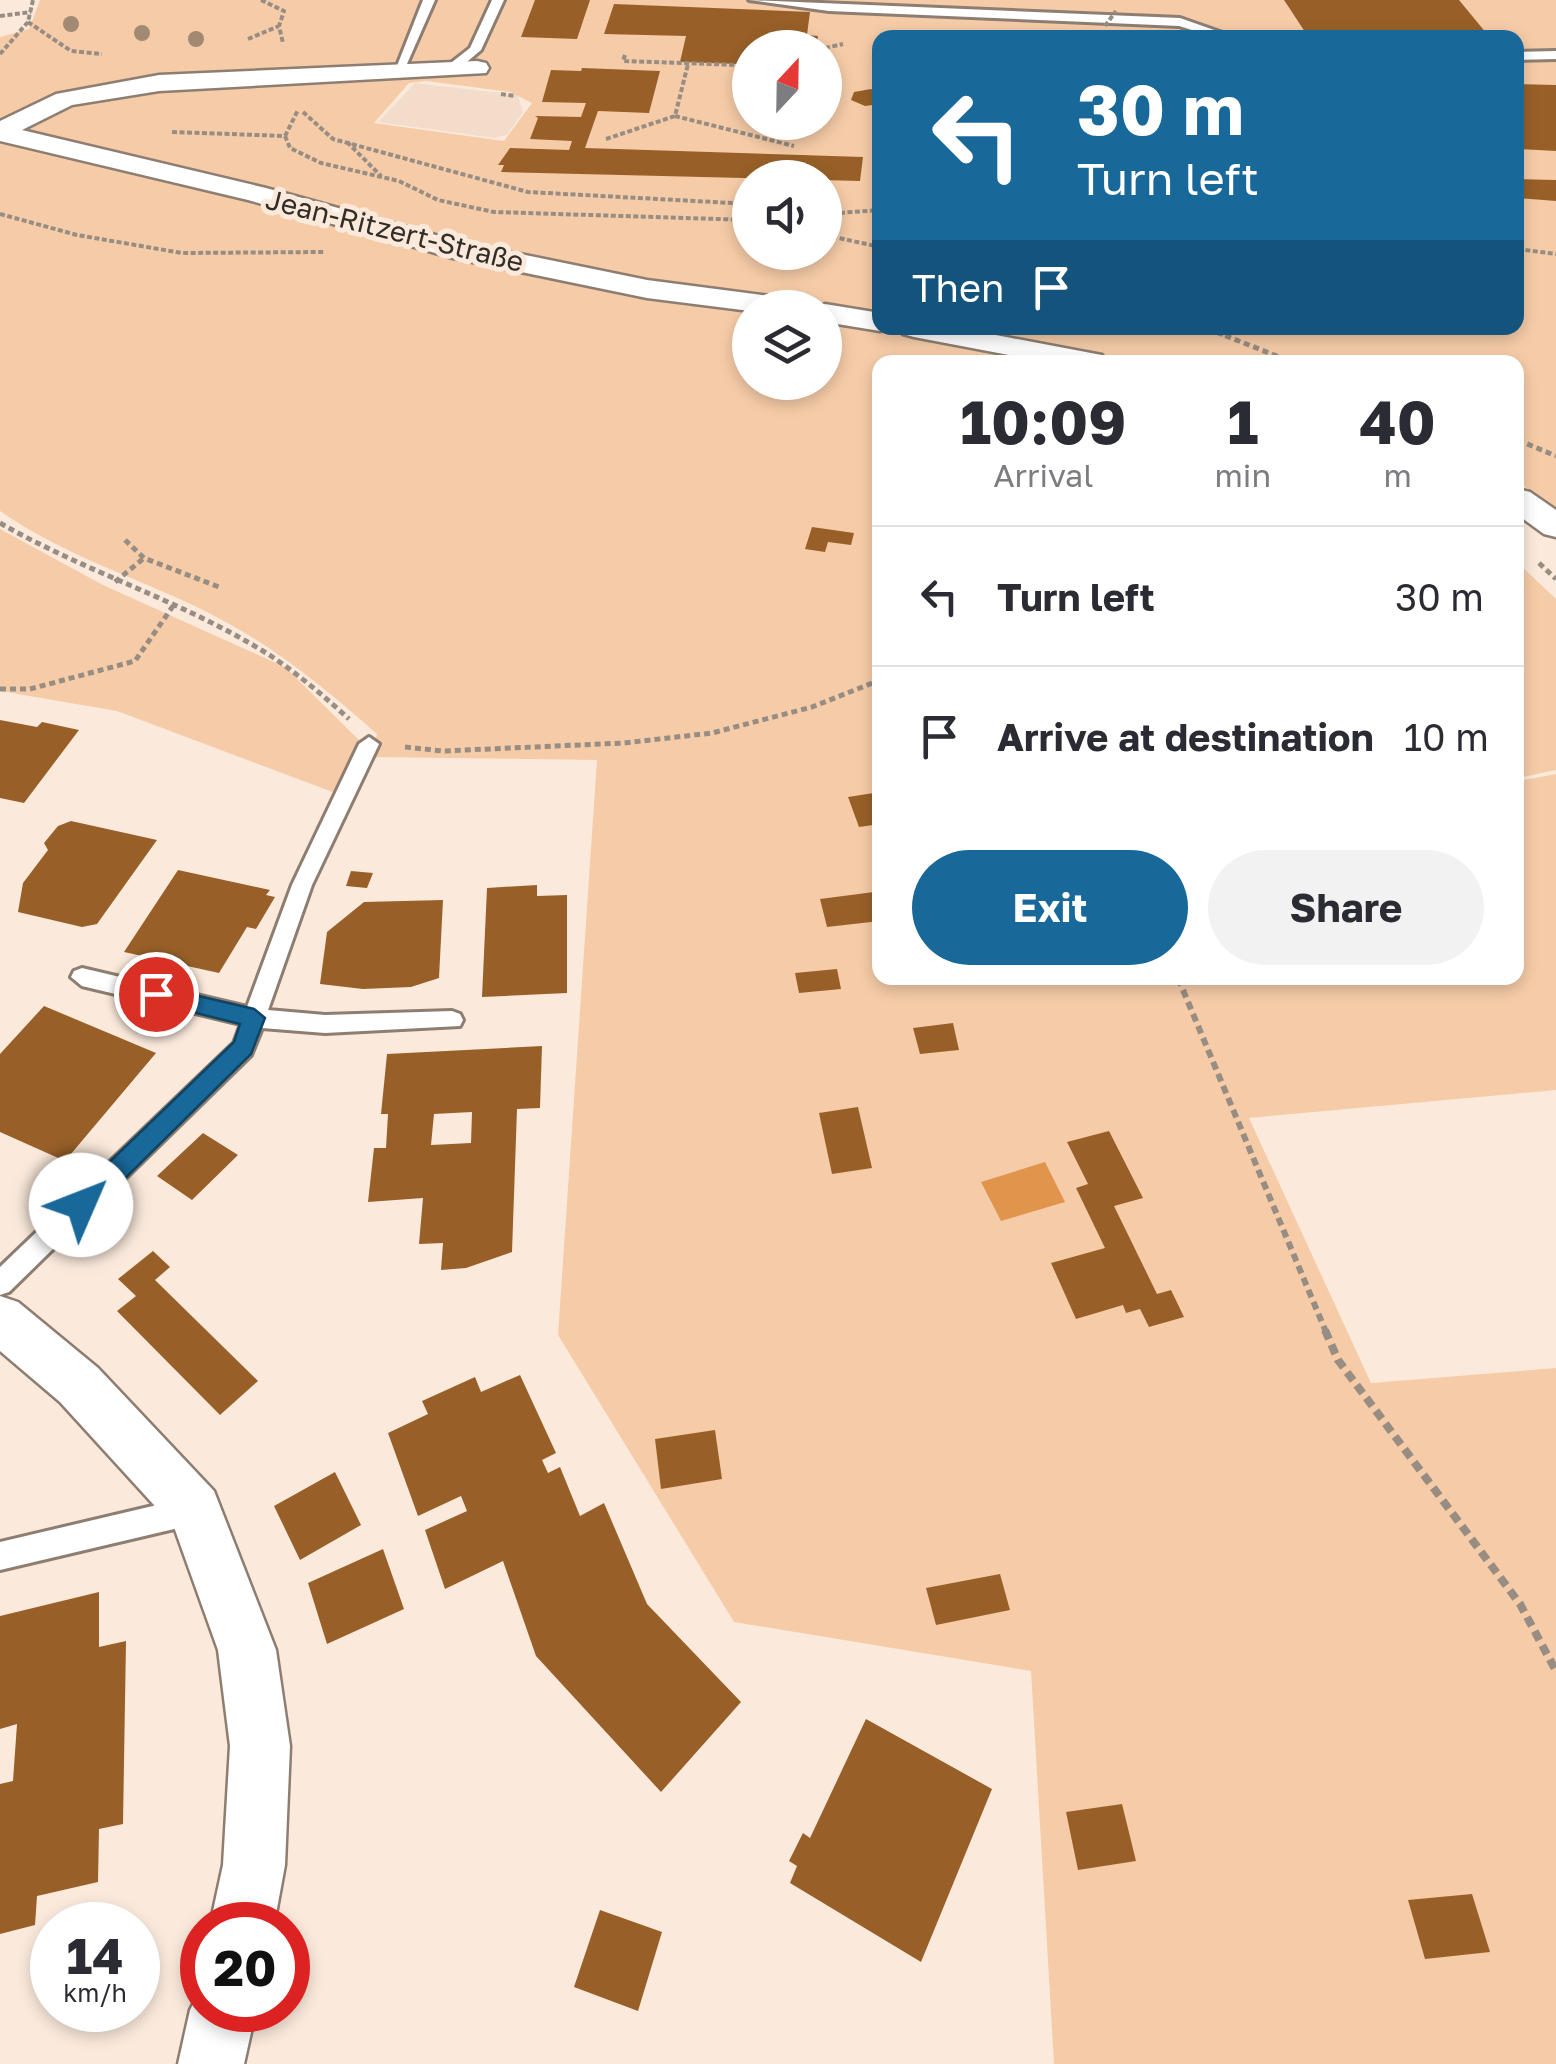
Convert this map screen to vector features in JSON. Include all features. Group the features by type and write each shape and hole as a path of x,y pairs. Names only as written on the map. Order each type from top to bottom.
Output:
{"street":[{"path":"0,132 65,99 159,83 464,69"},
{"name":"Jean-Ritzert-Straße","path":"0,132 256,194 452,249 648,289 732,300"},
{"path":"842,316 872,321"},
{"path":"950,335 1055,355"},
{"path":"1524,504 1556,526"},
{"path":"0,1318 79,1386 195,1510 247,1650 260,1746 254,1865 247,1902"},
{"path":"217,2032 208,2064 220,2064"}],"lane":[{"path":"398,73 430,0"},
{"path":"464,69 498,0"},
{"path":"755,0 829,7 1165,21 1199,30"},
{"path":"1524,56 1556,56"},
{"path":"0,1284 243,1048 302,885 369,744"},
{"path":"82,977 254,1018 325,1024 452,1020"},
{"path":"0,1556 195,1510"}],"path":[{"path":"0,54 28,22 33,0"},
{"path":"261,0 284,11 279,26"},
{"path":"269,2 276,0"},
{"path":"1105,26 1116,10"},
{"path":"0,16 31,12"},
{"path":"625,55 622,62 732,66"},
{"path":"675,116 688,64"},
{"path":"299,108 333,138 528,192 732,203"},
{"path":"606,139 675,116 794,146"},
{"path":"176,133 285,136 290,148 320,162 381,177 438,200 494,212 732,219"},
{"path":"346,142 381,177"},
{"path":"842,211 872,210"},
{"path":"0,214 76,235 182,253 327,252"},
{"path":"842,238 872,244"},
{"path":"1524,250 1556,254"},
{"path":"1222,335 1274,355"},
{"path":"1524,443 1556,456"},
{"path":"0,523 115,582 240,636 283,662 328,697 369,744 443,751 624,742 712,733 812,706 872,683"},
{"path":"125,540 144,558 219,588"},
{"path":"115,582 144,558"},
{"path":"0,689 30,690 135,662 173,606"},
{"path":"1181,985 1338,1360 1520,1604 1556,1671"}],"shaded area":[{"path":"40,0 1556,0 1556,509 1524,486 1524,355 872,355 872,985 1524,985 1524,780 1556,774 1556,1090 1249,1118 1371,1383 1556,1368 1556,2064 1054,2064 1031,1671 734,1622 558,1335 597,760 370,757 377,734 272,650 201,609 73,552 0,511 0,37 29,29","holes":["426,81 510,92 532,103 504,141 374,123 409,83"]},
{"path":"415,83 518,95 523,112 507,135 494,138 378,122"},
{"path":"0,529 103,585 285,667 363,744 338,794 117,711 0,691"},
{"path":"1524,569 1556,599 1556,770 1524,777"},
{"path":"1045,1162 1065,1202 1001,1221 981,1182"}],"building":[{"path":"535,0 590,0 577,39 521,37"},
{"path":"1284,0 1459,0 1484,30 1304,30"},
{"path":"614,4 810,12 808,30 732,30 732,64 680,62 686,36 604,34"},
{"path":"551,70 660,71 649,113 598,111 585,148 863,157 860,181 842,181 842,160 732,160 732,178 501,172 504,165 498,165 510,148 569,150 572,141 530,139 538,118 535,116 581,117 586,103 542,102"},
{"path":"1524,84 1556,85 1556,151 1524,149"},
{"path":"872,89 872,105 851,100 854,92"},
{"path":"1524,179 1556,180 1556,201 1524,198"},
{"path":"812,527 854,533 851,545 828,542 825,552 805,549"},
{"path":"0,720 37,727 42,722 79,730 24,803 0,798"},
{"path":"872,793 872,825 859,827 848,797"},
{"path":"71,821 157,840 97,924 82,927 18,912 23,883 48,850 44,843 58,826"},
{"path":"178,870 270,890 266,895 275,897 256,929 247,927 219,973 124,952"},
{"path":"351,871 373,873 367,888 346,886"},
{"path":"537,885 537,896 567,895 567,993 482,997 487,888"},
{"path":"872,892 872,922 827,927 820,899"},
{"path":"443,900 439,978 411,987 363,989 320,984 327,932 364,902"},
{"path":"837,969 841,989 799,993 795,973"},
{"path":"44,1006 156,1053 65,1161 0,1132 0,1054"},
{"path":"953,1023 959,1050 920,1054 913,1028"},
{"path":"542,1046 540,1108 517,1109 512,1252 466,1268 441,1270 443,1243 419,1244 423,1198 368,1202 374,1148 386,1148 388,1114 381,1114 387,1054","holes":["472,1112 471,1143 431,1145 434,1114"]},
{"path":"858,1107 872,1168 832,1174 819,1113"},
{"path":"1109,1131 1143,1198 1114,1206 1157,1294 1171,1290 1184,1317 1149,1327 1140,1309 1126,1313 1123,1305 1076,1319 1051,1263 1105,1248 1076,1188 1088,1184 1067,1142"},
{"path":"203,1133 238,1155 192,1200 157,1176"},
{"path":"153,1251 170,1267 155,1280 258,1381 220,1415 117,1311 136,1296 118,1279"},
{"path":"520,1375 556,1453 542,1460 548,1473 560,1467 580,1516 604,1503 647,1604 741,1702 661,1792 536,1656 503,1561 445,1589 425,1530 467,1511 461,1496 418,1516 388,1433 428,1414 422,1401 475,1377 481,1392"},
{"path":"715,1430 722,1479 661,1489 655,1439"},
{"path":"335,1472 361,1525 300,1560 274,1506"},
{"path":"383,1549 404,1609 327,1644 308,1583"},
{"path":"1000,1574 1010,1610 936,1625 926,1588"},
{"path":"99,1592 99,1647 126,1641 123,1824 99,1829 98,1882 37,1896 37,1902 30,1902 30,1926 0,1934 0,1784 13,1781 17,1724 0,1729 0,1616"},
{"path":"866,1719 992,1789 921,1962 790,1883 797,1866 789,1861 803,1833 810,1838"},
{"path":"1122,1804 1136,1861 1078,1870 1066,1812"},
{"path":"1472,1894 1490,1952 1425,1959 1408,1900"},
{"path":"600,1910 662,1932 638,2011 574,1987"}],"route":[{"path":"81,1205 243,1048 254,1018 156,994"}]}
